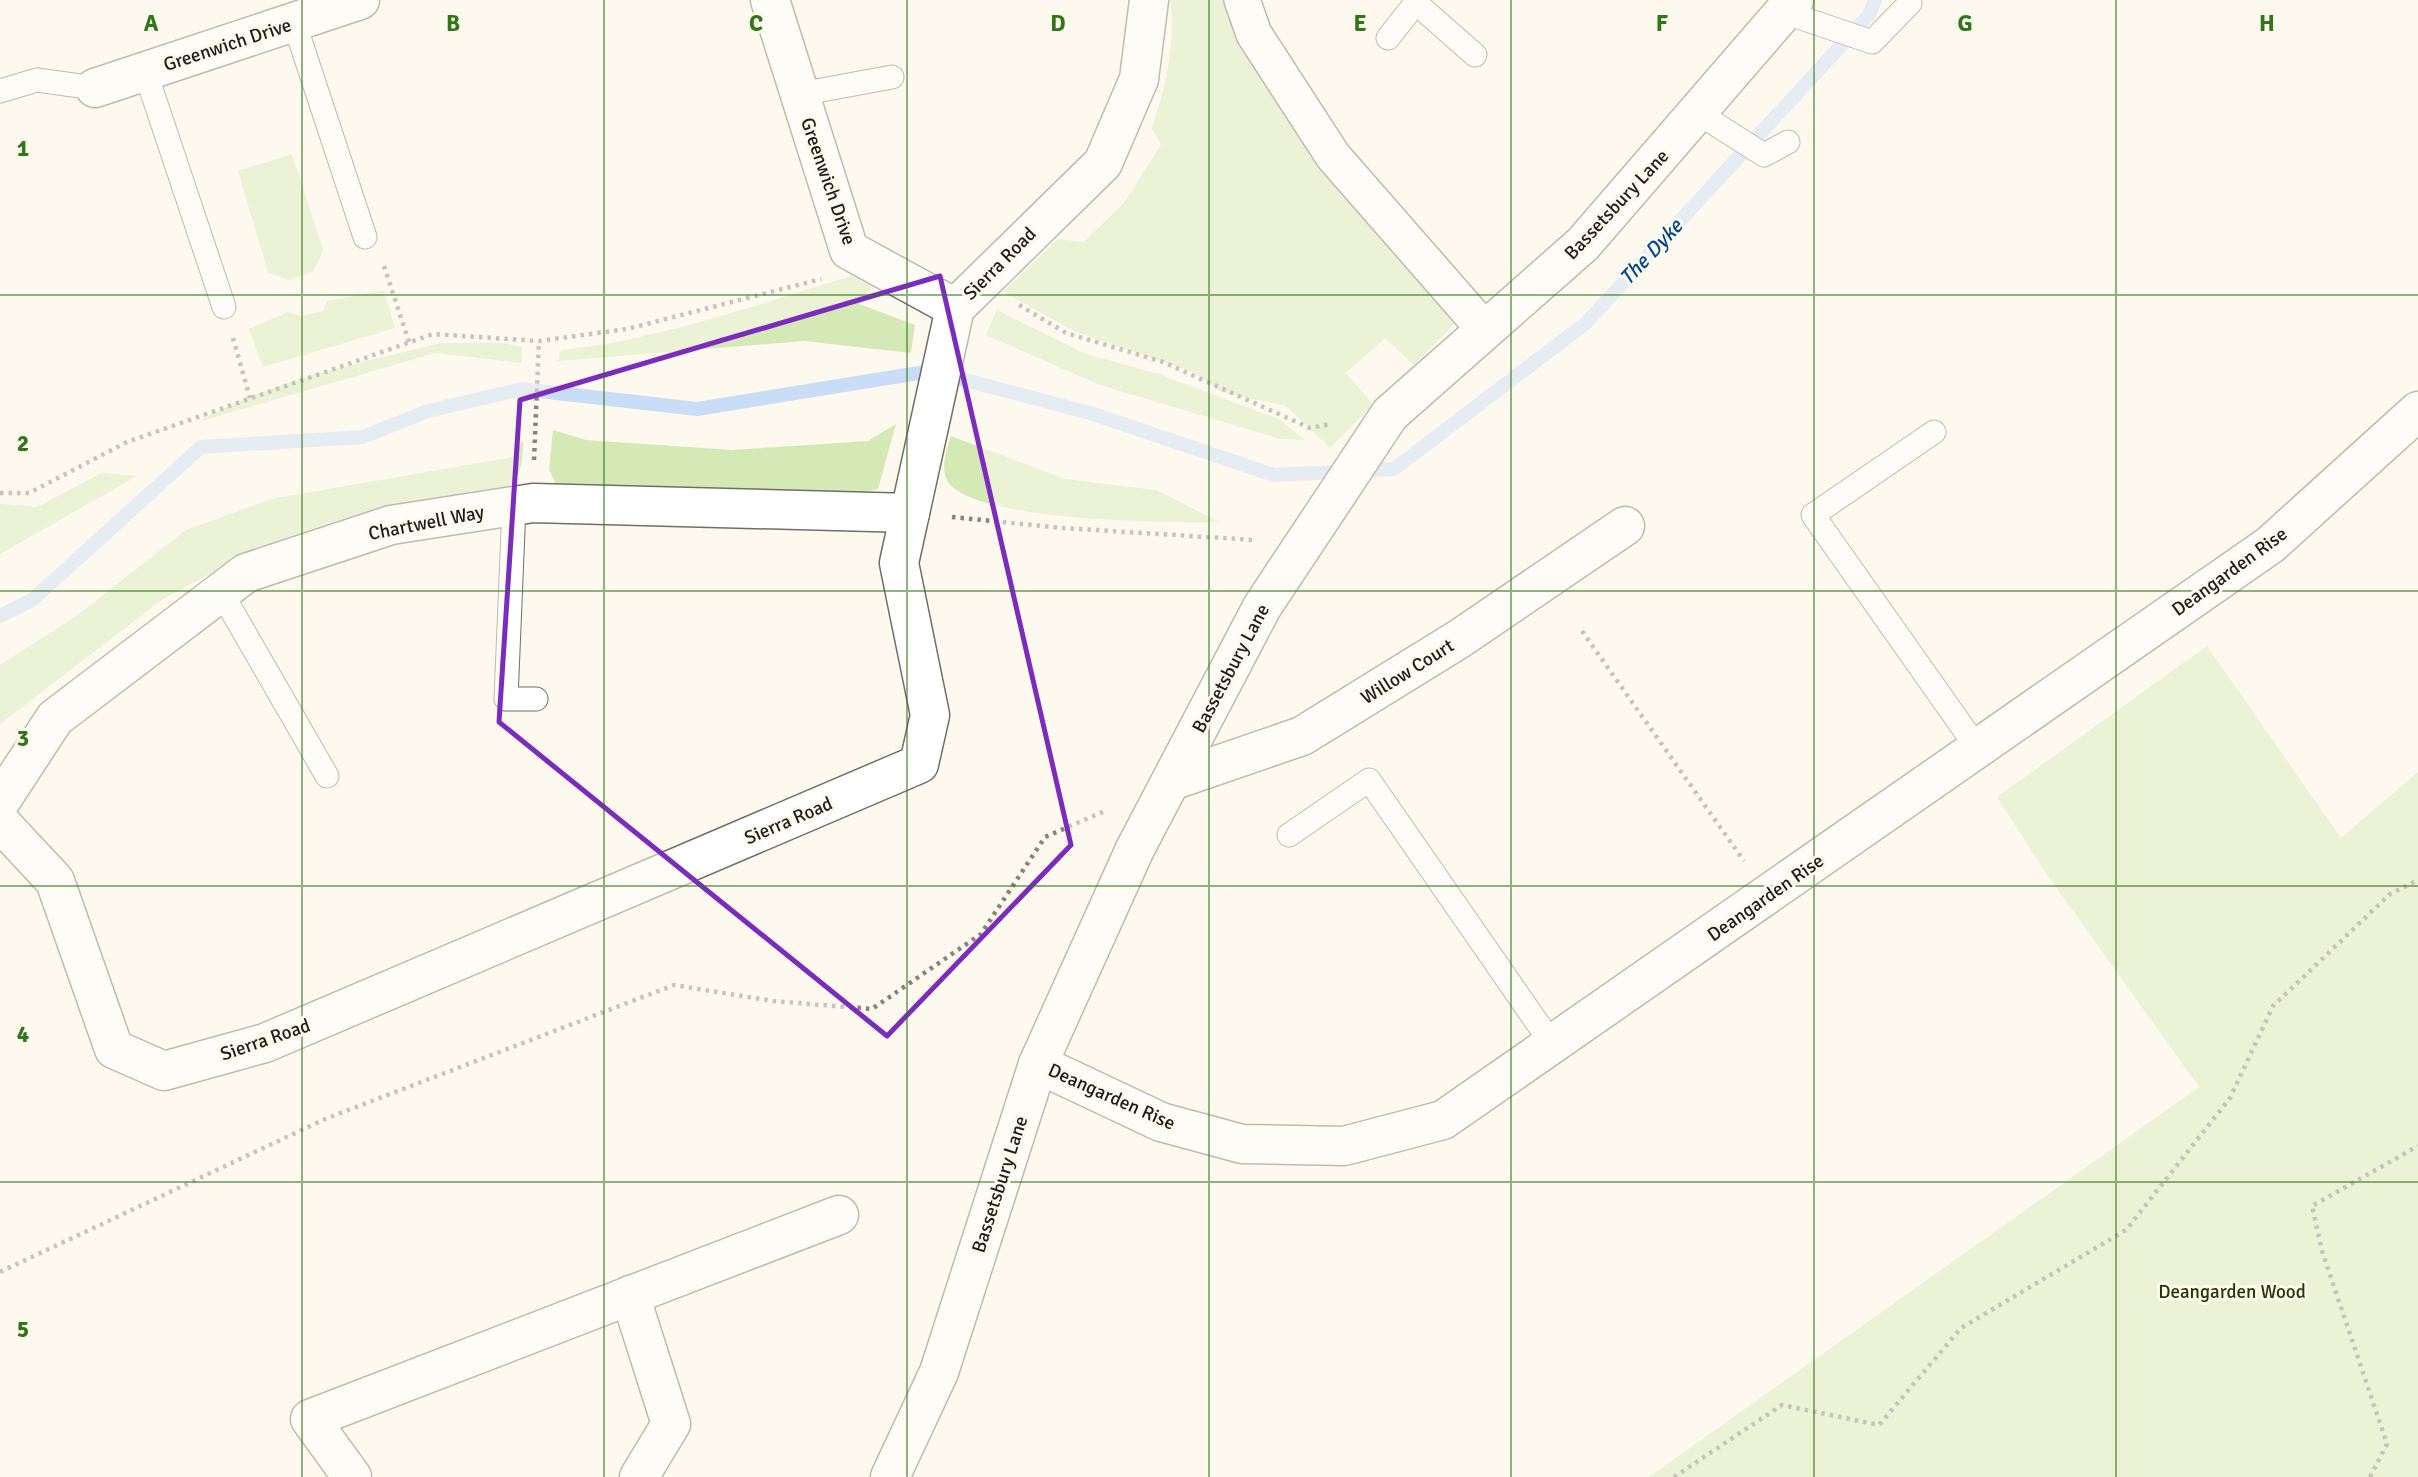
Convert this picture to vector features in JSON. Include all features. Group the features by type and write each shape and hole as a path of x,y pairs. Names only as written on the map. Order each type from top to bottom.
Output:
{"street":[{"name":"Greenwich Drive","path":"95,88 360,0"},
{"name":"Greenwich Drive","path":"770,0 849,250 961,309"},
{"name":"Sierra Road","path":"0,822 55,881 114,1049 164,1071 265,1043 919,764 930,715 899,563 926,436 961,309 1103,163 1139,79 1149,0"},
{"path":"1242,0 1254,34 1333,156 1485,330"},
{"name":"Bassetsbury Lane","path":"890,1477 939,1372 1038,1064 1136,849 1262,607 1385,420 1583,244 1698,113 1797,11"},
{"name":"Deangarden Rise","path":"1038,1064 1161,1122 1242,1144 1344,1146 1443,1120 2270,545 2418,411"},
{"name":"Chartwell Way","path":"0,802 55,718 246,573 391,525 533,503 909,513"},
{"name":"Willow Court","path":"1171,781 1302,736 1459,639 1625,526"},
{"path":"352,1477 310,1419 839,1215"},
{"path":"631,1295 671,1424 639,1477"}],"lane":[{"path":"1388,38 1417,2 1475,55"},
{"path":"1797,11 1871,42 1910,3"},
{"path":"294,22 365,237"},
{"path":"145,71 224,307"},
{"path":"800,94 892,77"},
{"path":"0,91 37,80 95,88"},
{"path":"1698,113 1763,155 1788,142"},
{"path":"1934,432 1813,515 1978,749"},
{"path":"514,506 506,699 536,699"},
{"path":"221,592 327,776"},
{"path":"1289,835 1369,780 1552,1044"}],"path":[{"path":"365,237 379,251 410,342"},
{"path":"0,493 29,493 127,442 433,334 539,341 627,329 876,265"},
{"path":"224,307 250,398"},
{"path":"961,309 1066,334 1163,362 1310,428 1385,420"},
{"path":"536,421 539,341"},
{"path":"909,513 1063,528 1303,544"},
{"path":"1582,631 1746,865"},
{"path":"0,1272 325,1119 674,985 773,1001 872,1009 981,934 1045,837 1108,809"},
{"path":"1674,1477 1782,1405 1880,1425 1961,1328 2126,1230 2230,1098 2273,1006 2390,894 2418,880"},
{"path":"2370,1477 2387,1444 2322,1251 2312,1206 2418,1146"}],"highlighted area":[{"path":"940,276 1071,845 887,1036 499,722 520,400"}],"green space":[{"path":"1170,0 1237,0 1468,310 1414,365 1385,338 1346,373 1373,405 1330,448 1286,406 1222,392 1195,373 1076,332 1003,292 1058,239 1084,242 1123,204 1161,145 1152,128 1162,96 1171,49"},
{"path":"292,154 323,250 313,272 288,280 268,272 238,171"},
{"path":"857,274 873,286 859,304 915,325 911,353 804,341 558,361 561,350 673,329"},
{"path":"384,290 395,328 263,367 249,329 288,312 300,316 323,311 327,301"},
{"path":"997,310 1086,354 1158,374 1279,419 1305,440 1280,439 1100,385 986,335"},
{"path":"441,343 503,343 522,347 522,363 435,353 198,422 226,407 316,374"},
{"path":"896,424 878,489 858,494 557,487 549,469 553,430 586,440 732,450 868,441"},
{"path":"951,436 1065,479 1156,490 1219,522 1072,517 989,504 961,493 946,478 944,462"},
{"path":"523,440 520,469 515,481 505,493 247,554 163,599 0,724 0,665 75,617 186,530 271,499 513,457"},
{"path":"102,473 137,476 0,554 0,504 37,507"},
{"name":"Deangarden Wood","path":"2207,646 2341,838 2418,772 2418,1477 1649,1477 2199,1087 2043,869 1997,797"}],"waterway":[{"name":"The Dyke","path":"0,616 32,600 201,447 363,437 428,411 522,389 697,409 931,371 1090,413 1274,475 1394,469 1586,323 1869,15 1875,0"}]}
